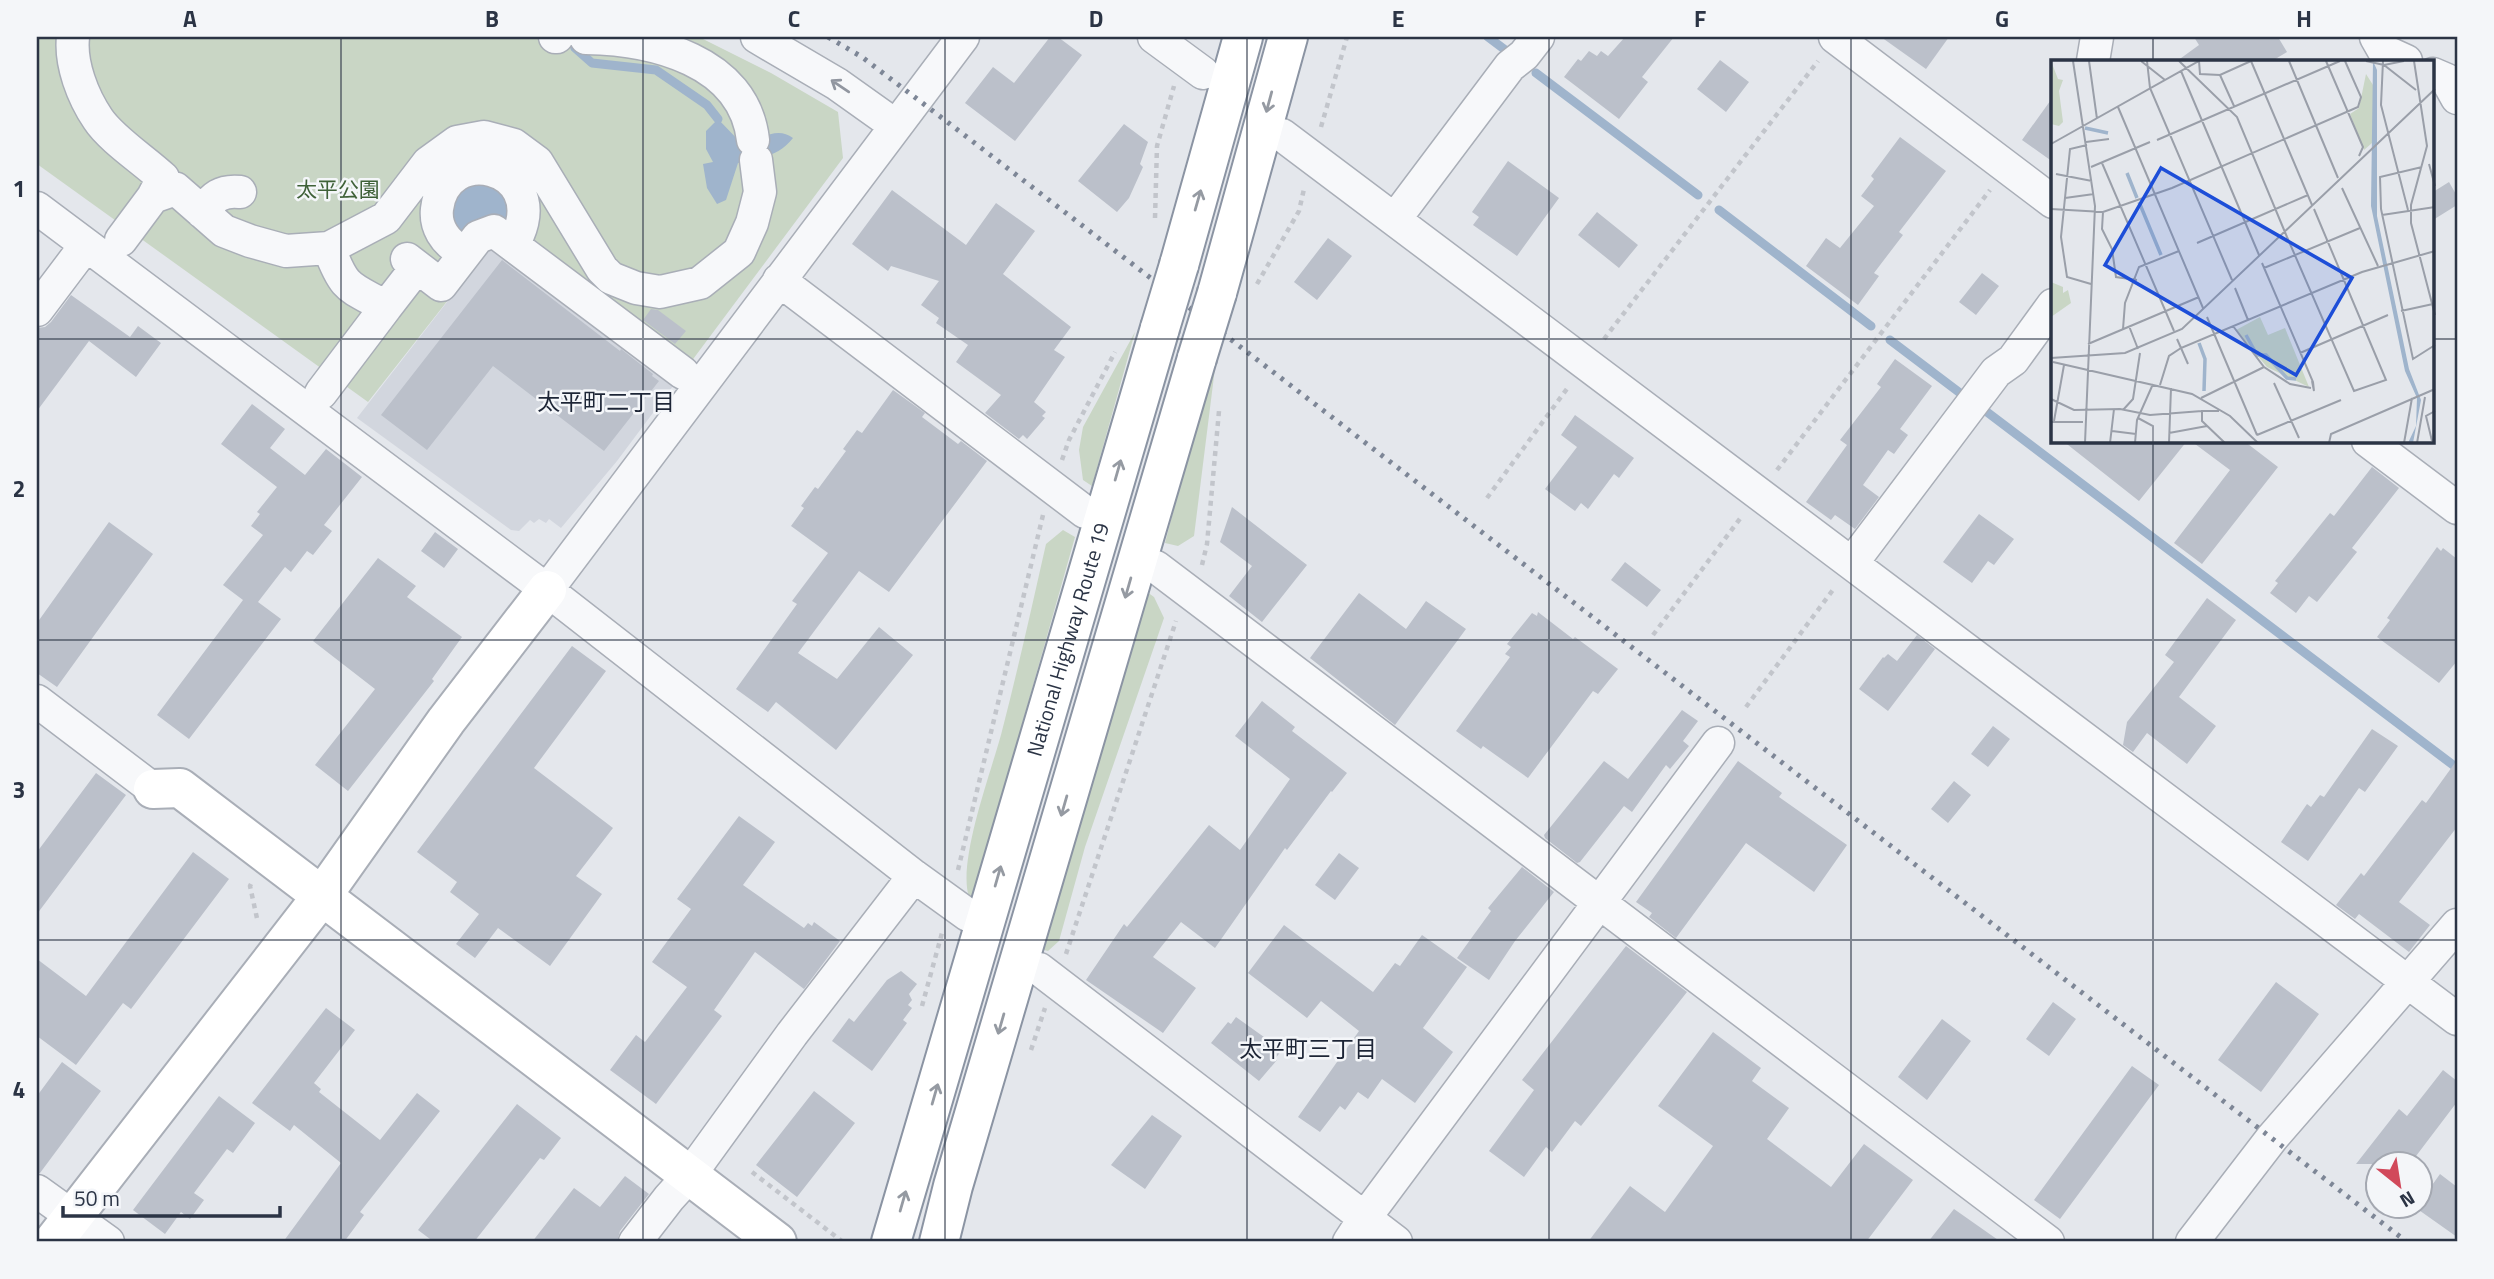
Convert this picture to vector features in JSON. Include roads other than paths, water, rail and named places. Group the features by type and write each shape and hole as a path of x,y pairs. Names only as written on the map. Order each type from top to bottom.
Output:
{"main road":[{"name":"National Highway Route 19","path":"891,1242 1180,265 1244,37"},
{"name":"National Highway Route 19","path":"939,1242 1217,293 1288,37"},
{"path":"63,1230 322,896 446,721 547,590"},
{"path":"153,789 180,788 777,1242"}],"street":[{"path":"73,37 72,49 80,83 99,121 163,178 153,197 121,240"},
{"path":"757,37 837,84 896,125"},
{"path":"547,590 963,37"},
{"path":"1154,37 1193,66"},
{"path":"1395,219 1510,66 1524,55 1538,37"},
{"path":"1835,37 2051,200"},
{"path":"2093,60 2097,37"},
{"path":"2376,37 2384,51 2404,60"},
{"path":"153,197 176,190 224,231 250,242 286,251 329,248 386,218 428,163 457,142 484,137 514,145 537,162 602,269 611,278 636,288 660,292 700,283 739,251 752,223 760,192 755,150 745,111 732,89 704,65 675,52 641,43 586,38"},
{"path":"2434,74 2447,80 2457,98"},
{"path":"1282,135 2457,1019"},
{"path":"459,250 450,244 438,225 438,200 445,186 469,169 484,168 499,172 511,180 520,192 524,207 523,222 517,235"},
{"path":"202,212 217,195 231,191 240,192"},
{"path":"37,208 547,590 960,909"},
{"path":"321,393 386,307 412,263 441,285 478,237 494,230 683,373"},
{"path":"37,310 86,245"},
{"path":"329,248 337,268 350,288 386,307"},
{"path":"593,304 611,278"},
{"path":"779,280 1084,512"},
{"path":"1852,563 1996,372 2013,360 2051,308"},
{"path":"2371,443 2457,508"},
{"path":"1156,567 2048,1242"},
{"path":"37,701 153,789"},
{"path":"1357,1230 1718,743"},
{"path":"635,1242 689,1176 792,1034 914,876"},
{"path":"2192,1242 2272,1138 2457,925"},
{"path":"1048,976 1357,1230 1396,1242"},
{"path":"37,1191 63,1230 108,1242"}],"water":[{"path":"718,119 743,145 775,133 793,138 775,153 738,163 726,200 717,204 707,188 703,164 713,162 706,149 706,131"},
{"path":"494,176 521,216 458,244 444,200 459,183"}],"waterway":[{"path":"1488,37 1508,52"},
{"path":"573,42 575,48 592,63 656,70 707,105 718,119"},
{"path":"1536,73 1698,195"},
{"path":"1719,210 1871,326"},
{"path":"1890,340 1964,396"},
{"path":"1983,409 2457,768"}],"railway":[{"path":"828,37 862,57 946,121 2407,1242"}],"district":[{"name":"太平町二丁目","path":"606,402"},
{"name":"太平町三丁目","path":"1308,1049"}],"park label":[{"name":"太平公園","path":"338,190"}]}
